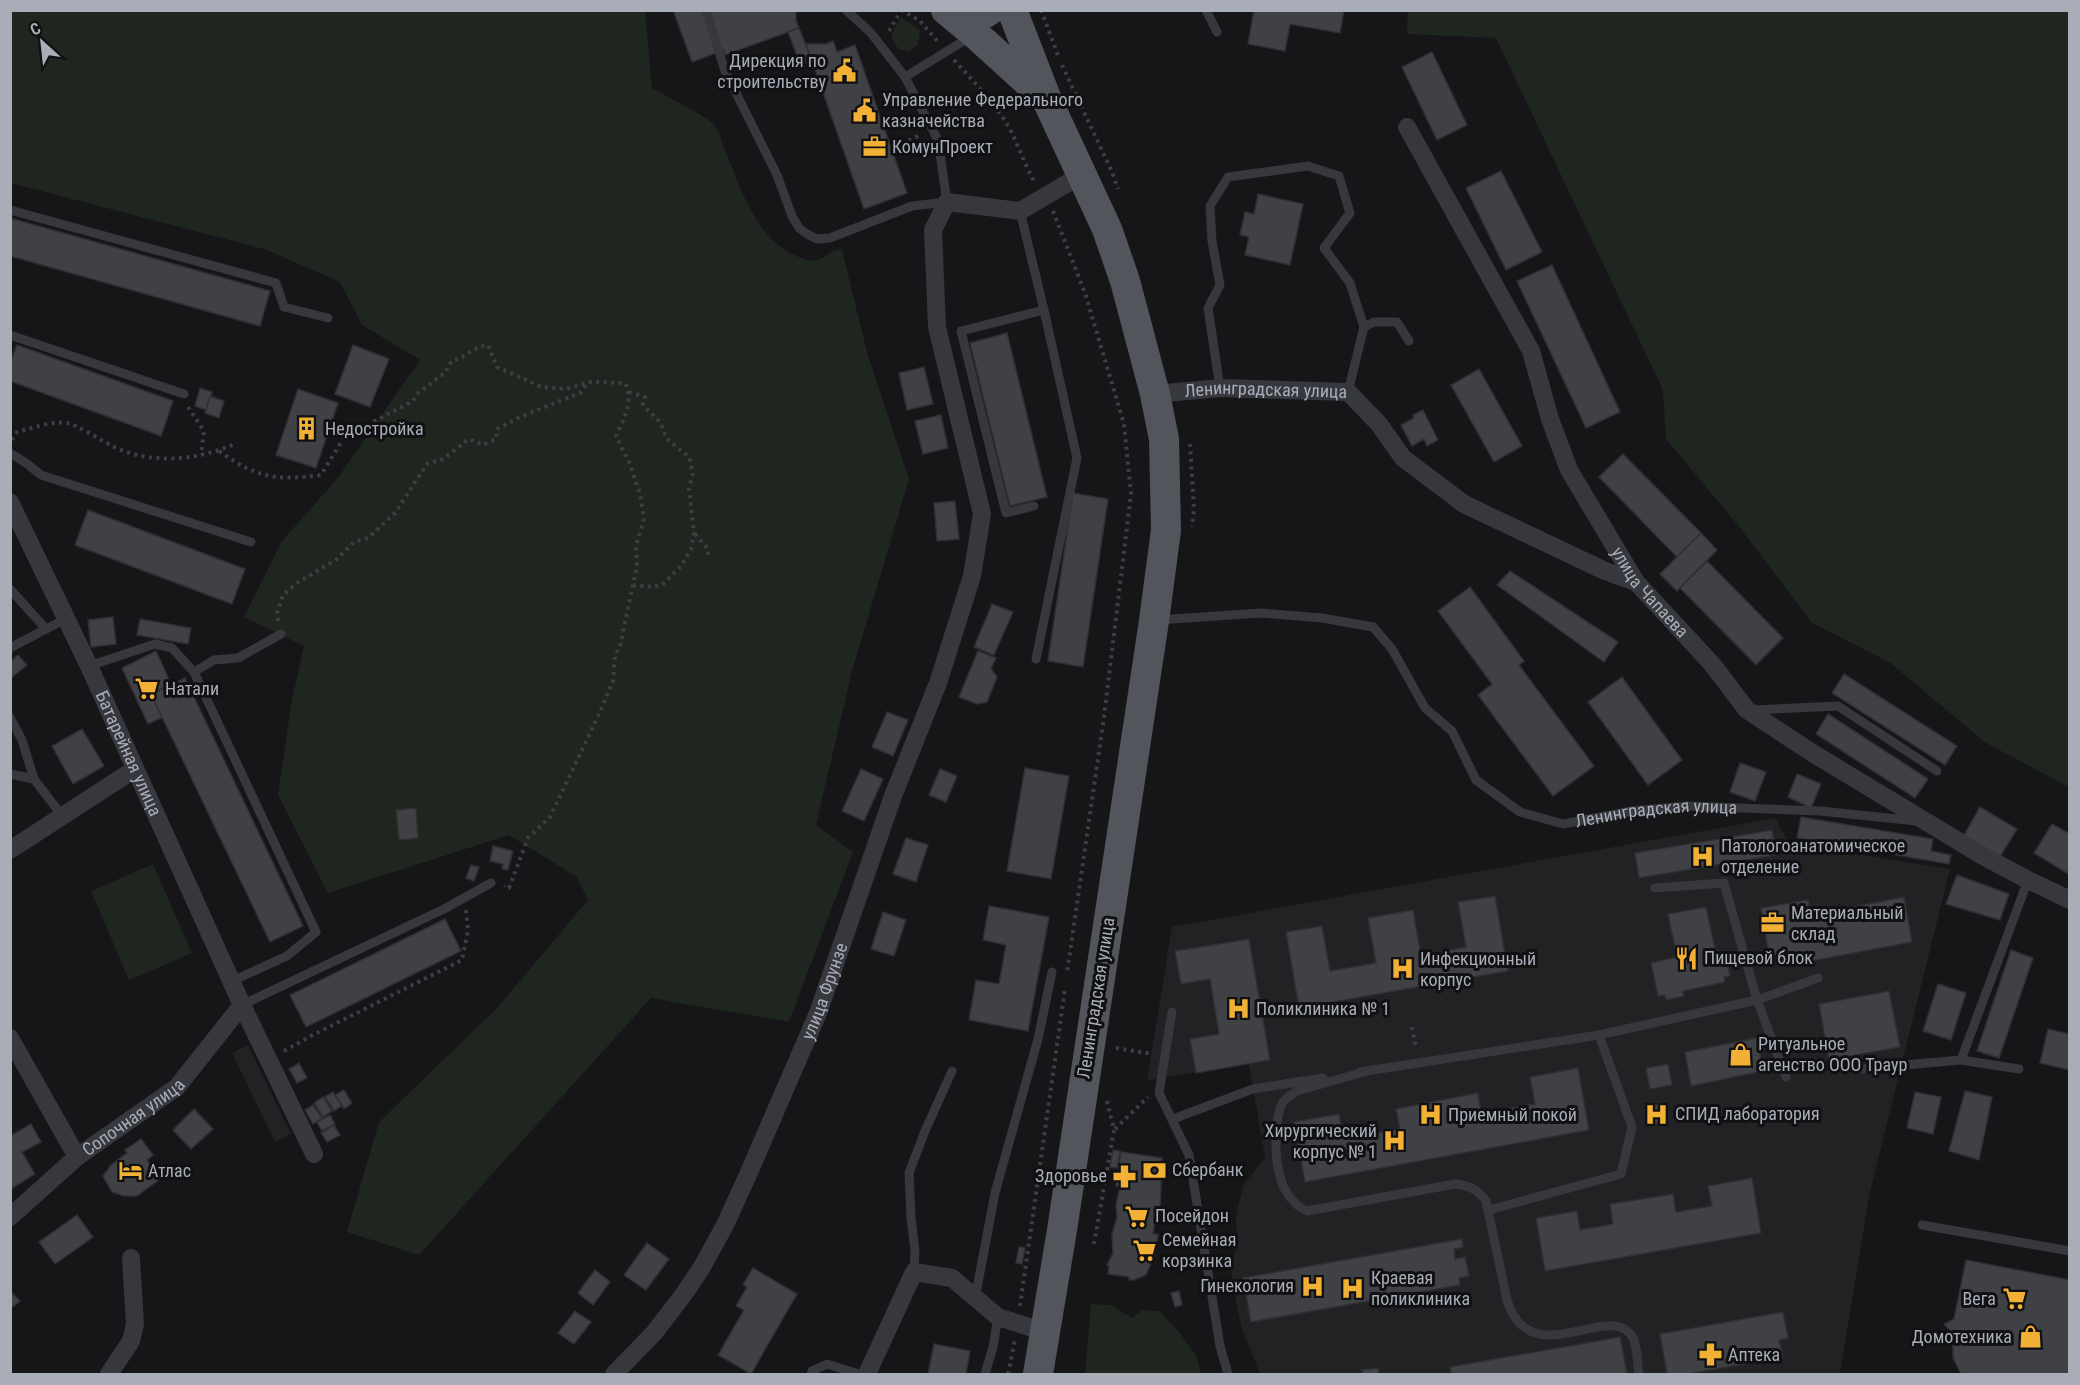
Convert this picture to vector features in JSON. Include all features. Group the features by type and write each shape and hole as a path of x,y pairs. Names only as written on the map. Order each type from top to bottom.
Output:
{"main road":[{"path":"947,10 963,16 980,16 982,22 1047,100"},
{"name":"Ленинградская улица","path":"1012,10 1047,100 1107,230 1125,281 1155,394 1164,439 1166,530 1154,621 1032,1328 1038,1374"}],"street":[{"name":"улица Чапаева","path":"1407,127 1531,351 1550,418 1569,470 1636,582 1712,664 1748,710 1814,754 1983,856 2070,900"},
{"path":"947,202 1020,211 1083,174"},
{"name":"улица Фрунзе","path":"614,1374 654,1333 684,1294 725,1225 743,1185 818,1013 893,796 938,683 972,576 982,514 937,327 933,230 947,202"},
{"name":"Ленинградская улица","path":"1155,394 1220,388 1348,392 1379,424 1403,458 1464,504 1605,571 1636,582"},
{"name":"Батарейная улица","path":"10,502 89,666 242,1005 314,1154"},
{"path":"10,850 135,770"},
{"name":"Сопочная улица","path":"10,1217 77,1156 177,1087 242,1005"},
{"path":"10,1038 77,1156"},
{"path":"109,1374 131,1341 135,1324 131,1258"},
{"path":"867,1374 914,1272 952,1278 998,1317 1032,1328"}],"lane":[{"path":"706,10 725,71 777,175 799,228 817,239 830,238 912,206 947,202 938,140 905,77 871,33 846,10"},
{"path":"1206,10 1217,32"},
{"path":"905,77 946,51 982,22"},
{"path":"1220,388 1208,308 1220,285 1212,241 1210,206 1228,177 1308,166 1339,176 1350,213 1324,248 1350,283 1364,327 1348,392"},
{"path":"10,210 276,283 284,307 328,318"},
{"path":"1020,211 1077,458 1036,659"},
{"path":"1034,506 1006,513 961,331 1044,310"},
{"path":"1364,327 1374,322 1397,322 1409,341"},
{"path":"10,335 184,394"},
{"path":"10,453 41,475 250,542"},
{"path":"10,589 46,629"},
{"name":"Ленинградская улица","path":"1154,621 1261,613 1322,618 1372,627 1392,649 1425,708 1452,731 1476,780 1520,812 1563,824 1632,811 1687,806 1820,811 1929,822"},
{"path":"10,648 66,619"},
{"path":"194,672 214,660 238,658 281,634"},
{"path":"89,666 155,644 172,648 194,672 316,932 287,956 232,981"},
{"path":"1748,710 1838,706 1937,771"},
{"path":"10,717 22,740 34,779 63,817"},
{"path":"10,774 34,779"},
{"path":"1960,1060 2028,880"},
{"path":"242,1005 491,883"},
{"path":"1655,888 1724,883 1757,1000 1786,1077"},
{"path":"975,1299 994,1193 1038,1039 1052,972"},
{"path":"1173,1119 1253,1089 1599,1035 1757,1000 1818,978"},
{"path":"1173,1012 1160,1093 1189,1155 1214,1313 1228,1374"},
{"path":"1489,1210 1621,1174 1632,1127 1599,1035"},
{"path":"1860,1069 1960,1060 2019,1069"},
{"path":"914,1272 915,1251 910,1218 909,1173 952,1071"},
{"path":"1364,1072 1298,1091 1288,1096 1281,1104 1276,1130 1276,1155 1281,1179 1292,1201 1306,1211 1462,1184 1481,1194 1486,1201 1507,1300 1511,1313 1519,1325 1532,1333 1553,1334 1616,1325 1633,1338 1639,1374"},
{"path":"1922,1225 2070,1251"},
{"path":"986,1374 998,1317"},
{"path":"811,1374 812,1371 827,1364 859,1374"}],"path":[{"path":"901,10 920,21 991,102 1023,154 1035,184 1047,196 1085,293 1124,424 1131,494 1100,751 1066,977"},
{"path":"889,31 898,16"},
{"path":"940,120 953,109"},
{"path":"902,144 925,133"},
{"path":"219,451 238,465 257,474 293,479 321,475 348,431 363,427 413,401 418,393 445,373 452,360 461,359 476,346 488,345 497,367 542,387 566,389 589,382 625,384 629,392 627,411 616,436 629,462 640,494 644,519 636,546 637,566 634,585 620,646 615,656 613,681 566,787 550,817 528,838 509,888 491,883"},
{"path":"281,634 277,613 283,595 297,583 337,558 354,542 369,538 395,513 427,464 442,459 469,439 483,445 496,439 497,429 520,417 580,393 589,382"},
{"path":"629,392 645,397 643,405 660,422 667,439 689,457 693,473 689,489 694,533 691,549 682,565 662,585 652,587 634,585"},
{"path":"184,394 189,410 204,431 201,455"},
{"path":"10,443 17,432 66,422 113,447 138,456 167,459 201,455 237,444"},
{"path":"694,533 707,548 709,557"},
{"path":"269,1060 309,1036 462,960 468,930 464,898"},
{"path":"1008,1374 1032,1328 1065,988"},
{"path":"1412,1027 1416,1048"},
{"path":"1116,1048 1165,1056"},
{"path":"1114,1130 1148,1098"}],"shaded area":[{"path":"1408,10 2069,11 2069,787 1986,743 1889,662 1812,623 1741,529 1666,439 1663,390 1496,38 1407,34"},
{"path":"10,11 645,11 652,88 696,112 715,126 745,198 762,227 773,240 801,258 816,260 833,251 842,250 867,352 909,479 852,671 816,825 853,852 789,1022 651,998 419,1255 347,1232 379,1122 498,1007 588,900 577,877 509,835 328,893 278,795 292,700 304,646 244,617 282,541 337,479 420,360 362,325 340,282 267,250 11,183"},
{"path":"901,17 920,30 918,45 908,52 898,49 891,35"},
{"path":"1775,818 1789,843 1950,869 1869,1196 1840,1374 1260,1374 1241,1326 1231,1272 1237,1242 1236,1214 1244,1184 1265,1157 1249,1064 1147,1080 1172,927"},
{"path":"153,864 192,953 129,980 91,891"},
{"path":"248,1045 291,1134 275,1142 232,1053"},
{"path":"1091,1304 1111,1305 1132,1318 1143,1310 1159,1311 1196,1355 1201,1374 1085,1374"}],"building":[{"path":"673,10 796,10 799,28 725,55 724,50 692,62"},
{"path":"1254,10 1344,10 1340,33 1290,24 1285,51 1248,44"},
{"path":"799,28 812,61 801,66 788,32"},
{"path":"833,41 837,52 855,45 907,193 864,209 806,44 826,44"},
{"path":"1432,52 1467,125 1437,140 1402,67"},
{"path":"1501,171 1542,252 1506,270 1466,188"},
{"path":"1258,194 1303,204 1290,265 1245,255 1249,237 1240,235 1245,212 1254,214"},
{"path":"10,218 270,291 260,326 10,256"},
{"path":"1552,265 1620,412 1586,428 1517,281"},
{"path":"1007,333 1047,497 1010,506 970,343"},
{"path":"17,345 173,401 161,436 10,381 10,362"},
{"path":"353,345 389,359 370,407 335,394"},
{"path":"924,367 933,404 907,410 899,373"},
{"path":"1479,369 1522,446 1494,462 1451,385"},
{"path":"200,388 212,392 206,410 195,406"},
{"name":"Недостройка","path":"298,389 338,403 316,468 276,455"},
{"path":"210,396 224,401 219,418 205,413"},
{"path":"1423,410 1438,440 1427,446 1424,439 1412,446 1401,425"},
{"path":"941,415 948,448 923,454 915,421"},
{"path":"1623,454 1701,533 1677,557 1599,477"},
{"path":"1073,493 1108,499 1083,667 1048,661"},
{"path":"955,501 959,539 937,541 934,503"},
{"path":"88,510 245,569 232,604 75,545"},
{"path":"1701,533 1717,550 1677,591 1660,574"},
{"path":"1707,561 1783,638 1756,665 1680,588"},
{"path":"1510,571 1618,642 1604,662 1497,585"},
{"path":"1470,587 1524,661 1519,665 1594,766 1553,796 1478,695 1492,684 1438,611"},
{"path":"992,604 1013,612 994,655 974,647"},
{"path":"113,617 116,644 91,647 88,620"},
{"path":"140,619 191,628 188,644 137,635"},
{"name":"Натали","path":"156,651 171,684 151,694 163,717 148,724 122,668"},
{"path":"978,651 996,658 991,669 997,677 987,702 977,704 959,697"},
{"path":"18,655 27,665 10,679 10,662"},
{"path":"1844,674 1957,746 1945,765 1832,693"},
{"path":"1622,677 1682,760 1648,785 1588,702"},
{"path":"185,678 303,926 270,942 151,694"},
{"path":"887,712 908,720 893,756 872,747"},
{"path":"1828,714 1928,779 1915,798 1816,734"},
{"path":"82,729 104,766 73,784 52,746"},
{"path":"1740,763 1766,772 1755,801 1730,792"},
{"path":"1025,768 1069,776 1051,879 1007,871"},
{"path":"861,769 883,779 864,821 842,811"},
{"path":"940,769 957,776 946,802 929,795"},
{"path":"1797,774 1821,784 1811,808 1788,797"},
{"path":"1980,807 2017,829 1998,860 1962,839"},
{"path":"416,808 418,838 399,840 396,810"},
{"path":"1801,817 1933,839 1931,851 1951,855 1949,864 1797,838"},
{"path":"2052,824 2070,834 2070,875 2034,853"},
{"path":"1772,830 1776,855 1639,878 1635,853"},
{"path":"906,838 928,845 916,882 893,874"},
{"path":"493,846 513,851 508,870 502,869 503,864 490,861"},
{"path":"471,865 479,867 474,881 466,878"},
{"path":"1957,875 2009,894 2000,920 1946,904"},
{"path":"1495,896 1508,971 1299,1008 1286,932 1322,926 1330,971 1376,963 1368,918 1413,910 1421,956 1466,947 1458,902"},
{"path":"1904,897 1912,942 1790,965 1788,957 1770,961 1761,908 1808,900 1811,915"},
{"path":"989,906 1049,917 1028,1031 969,1020 976,980 999,984 1006,945 983,940"},
{"path":"1706,907 1715,949 1717,949 1720,963 1727,961 1730,976 1724,977 1725,982 1683,991 1684,996 1666,1000 1665,995 1658,996 1651,963 1677,957 1668,914"},
{"path":"883,912 906,920 894,956 871,949"},
{"path":"445,919 461,951 306,1027 290,995"},
{"name":"Поликлиника № 1","path":"1249,939 1270,1060 1196,1073 1190,1039 1219,1034 1210,979 1181,984 1175,951"},
{"path":"2011,950 2033,958 1999,1058 1977,1051"},
{"path":"1938,984 1966,993 1951,1040 1923,1031"},
{"path":"1889,991 1900,1047 1829,1060 1819,1004"},
{"path":"2048,1029 2069,1034 2070,1031 2070,1070 2040,1063"},
{"path":"1757,1038 1763,1071 1691,1086 1685,1052"},
{"path":"299,1063 307,1078 297,1083 289,1069"},
{"path":"1668,1064 1672,1085 1650,1089 1646,1068"},
{"path":"1578,1068 1589,1130 1305,1182 1294,1122 1339,1114 1344,1139 1400,1129 1396,1109 1478,1093 1481,1113 1535,1104 1530,1077"},
{"path":"344,1090 352,1103 344,1109 335,1095"},
{"path":"1965,1091 1992,1097 1979,1160 1949,1151"},
{"path":"333,1092 342,1106 334,1111 325,1097"},
{"path":"1915,1092 1941,1097 1933,1134 1907,1128"},
{"path":"323,1097 332,1111 323,1117 314,1103"},
{"path":"1663,1104 1666,1122 1650,1124 1647,1106"},
{"path":"313,1105 322,1118 313,1124 305,1110"},
{"path":"194,1109 213,1129 191,1149 173,1130"},
{"path":"330,1115 335,1124 322,1131 317,1122"},
{"path":"31,1124 41,1142 22,1152 35,1174 11,1189 10,1136"},
{"path":"334,1125 340,1135 327,1142 321,1133"},
{"name":"Атлас","path":"141,1139 153,1155 147,1160 160,1179 137,1196 124,1196 112,1192 103,1176 111,1165 127,1153 125,1150"},
{"path":"1113,1150 1120,1151 1117,1168 1110,1167"},
{"name":"Посейдон","path":"1121,1152 1162,1158 1160,1210 1157,1210 1153,1234 1158,1234 1155,1254 1146,1275 1134,1280 1108,1274 1109,1266 1107,1265 1113,1253 1112,1234 1117,1218 1116,1204 1120,1187 1116,1186"},
{"path":"1752,1178 1761,1233 1545,1271 1536,1218 1577,1211 1580,1230 1613,1224 1610,1204 1673,1194 1676,1212 1712,1206 1708,1186"},
{"path":"77,1215 93,1237 55,1264 39,1242"},
{"path":"1462,1239 1463,1247 1454,1249 1455,1259 1465,1257 1469,1276 1459,1278 1460,1285 1251,1322 1243,1278"},
{"path":"647,1243 669,1259 646,1290 624,1275"},
{"path":"1019,1247 1025,1248 1022,1264 1016,1263"},
{"name":"Вега","path":"1966,1260 2070,1280 2070,1374 1961,1374 1953,1358 1953,1334 1944,1324 1954,1319"},
{"path":"753,1268 797,1294 751,1374 718,1355 744,1310 736,1306 747,1287 743,1285"},
{"path":"595,1270 610,1282 593,1305 578,1293"},
{"path":"10,1291 20,1301 10,1309"},
{"path":"1179,1291 1182,1305 1175,1307 1171,1293"},
{"path":"575,1311 591,1322 574,1344 558,1333"},
{"path":"1783,1312 1788,1338 1779,1340 1783,1357 1688,1374 1667,1374 1660,1334"},
{"path":"1620,1337 1627,1374 1451,1374 1450,1367"},
{"path":"934,1344 970,1351 966,1374 928,1374"},
{"path":"1378,1368 1379,1374 1363,1374 1362,1370"}],"place":[{"name":"Дирекция по строительству","path":"844,71"},
{"name":"Управление Федерального казначейства","path":"864,110"},
{"name":"КомунПроект","path":"874,147"},
{"name":"Недостройка","path":"307,429"},
{"name":"Натали","path":"147,689"},
{"name":"Патологоанатомическое отделение","path":"1703,856"},
{"name":"Материальный склад","path":"1773,923"},
{"name":"Пищевой блок","path":"1686,958"},
{"name":"Инфекционный корпус","path":"1402,969"},
{"name":"Поликлиника № 1","path":"1238,1009"},
{"name":"Ритуальное агенство ООО Траур","path":"1740,1054"},
{"name":"СПИД лаборатория","path":"1657,1114"},
{"name":"Приемный покой","path":"1430,1115"},
{"name":"Хирургический корпус № 1","path":"1395,1141"},
{"name":"Сбербанк","path":"1154,1170"},
{"name":"Атлас","path":"130,1171"},
{"name":"Здоровье","path":"1125,1176"},
{"name":"Посейдон","path":"1137,1216"},
{"name":"Семейная корзинка","path":"1144,1250"},
{"name":"Гинекология","path":"1312,1286"},
{"name":"Краевая поликлиника","path":"1353,1288"},
{"name":"Вега","path":"2014,1299"},
{"name":"Домотехника","path":"2030,1337"},
{"name":"Аптека","path":"1710,1355"}]}
